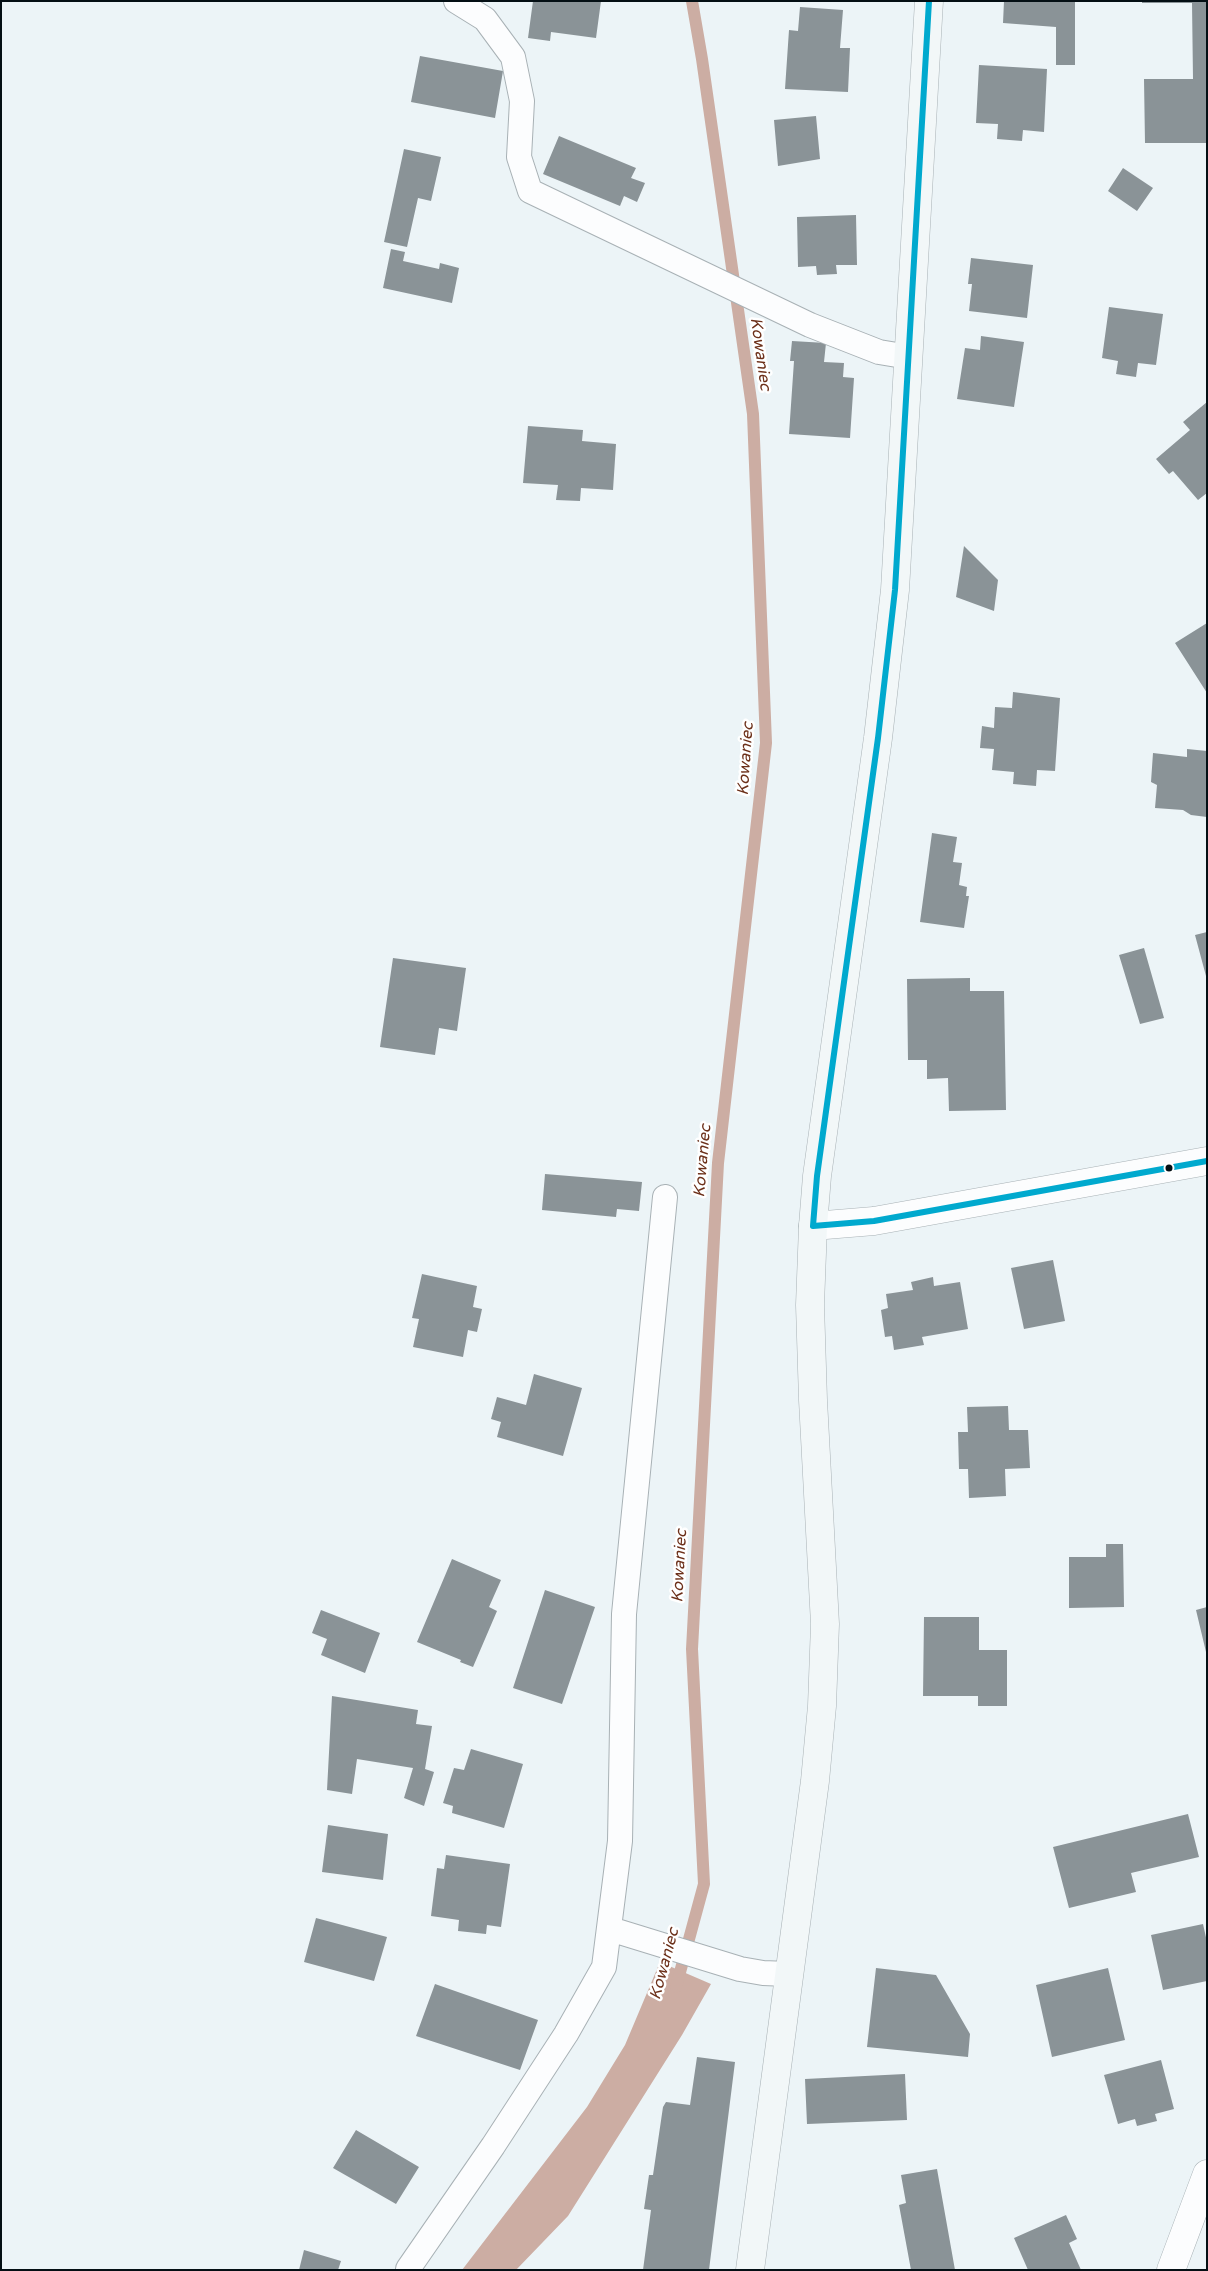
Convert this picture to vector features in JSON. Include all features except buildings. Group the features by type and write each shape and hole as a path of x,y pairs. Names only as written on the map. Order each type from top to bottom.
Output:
{"street":[{"path":"750,2270 815,1781 822,1706 825,1624 810,1305 813,1226 817,1176 878,738 894,600 929,1"},
{"path":"813,1226 874,1221 1207,1161"},
{"path":"1171,2270 1207,2174"}],"lane":[{"path":"456,1 485,19 512,57 522,101 519,157 530,191 810,324 879,352 909,357"},
{"path":"408,2269 493,2146 566,2034 604,1967 620,1841 624,1614 664,1197"},
{"path":"610,1928 720,1962 763,1973 788,1974"}],"shaded area":[{"path":"660,1962 711,1984 682,2035 568,2216 516,2270 462,2270 587,2107 625,2045"}],"waterway":[{"name":"Kowaniec","path":"676,1987 704,1884 692,1649 718,1163 766,743 753,414 692,1"}],"transit line":[{"path":"813,1226 817,1176 878,738 895,590 929,1"},
{"path":"813,1226 874,1221 1207,1161"}]}
